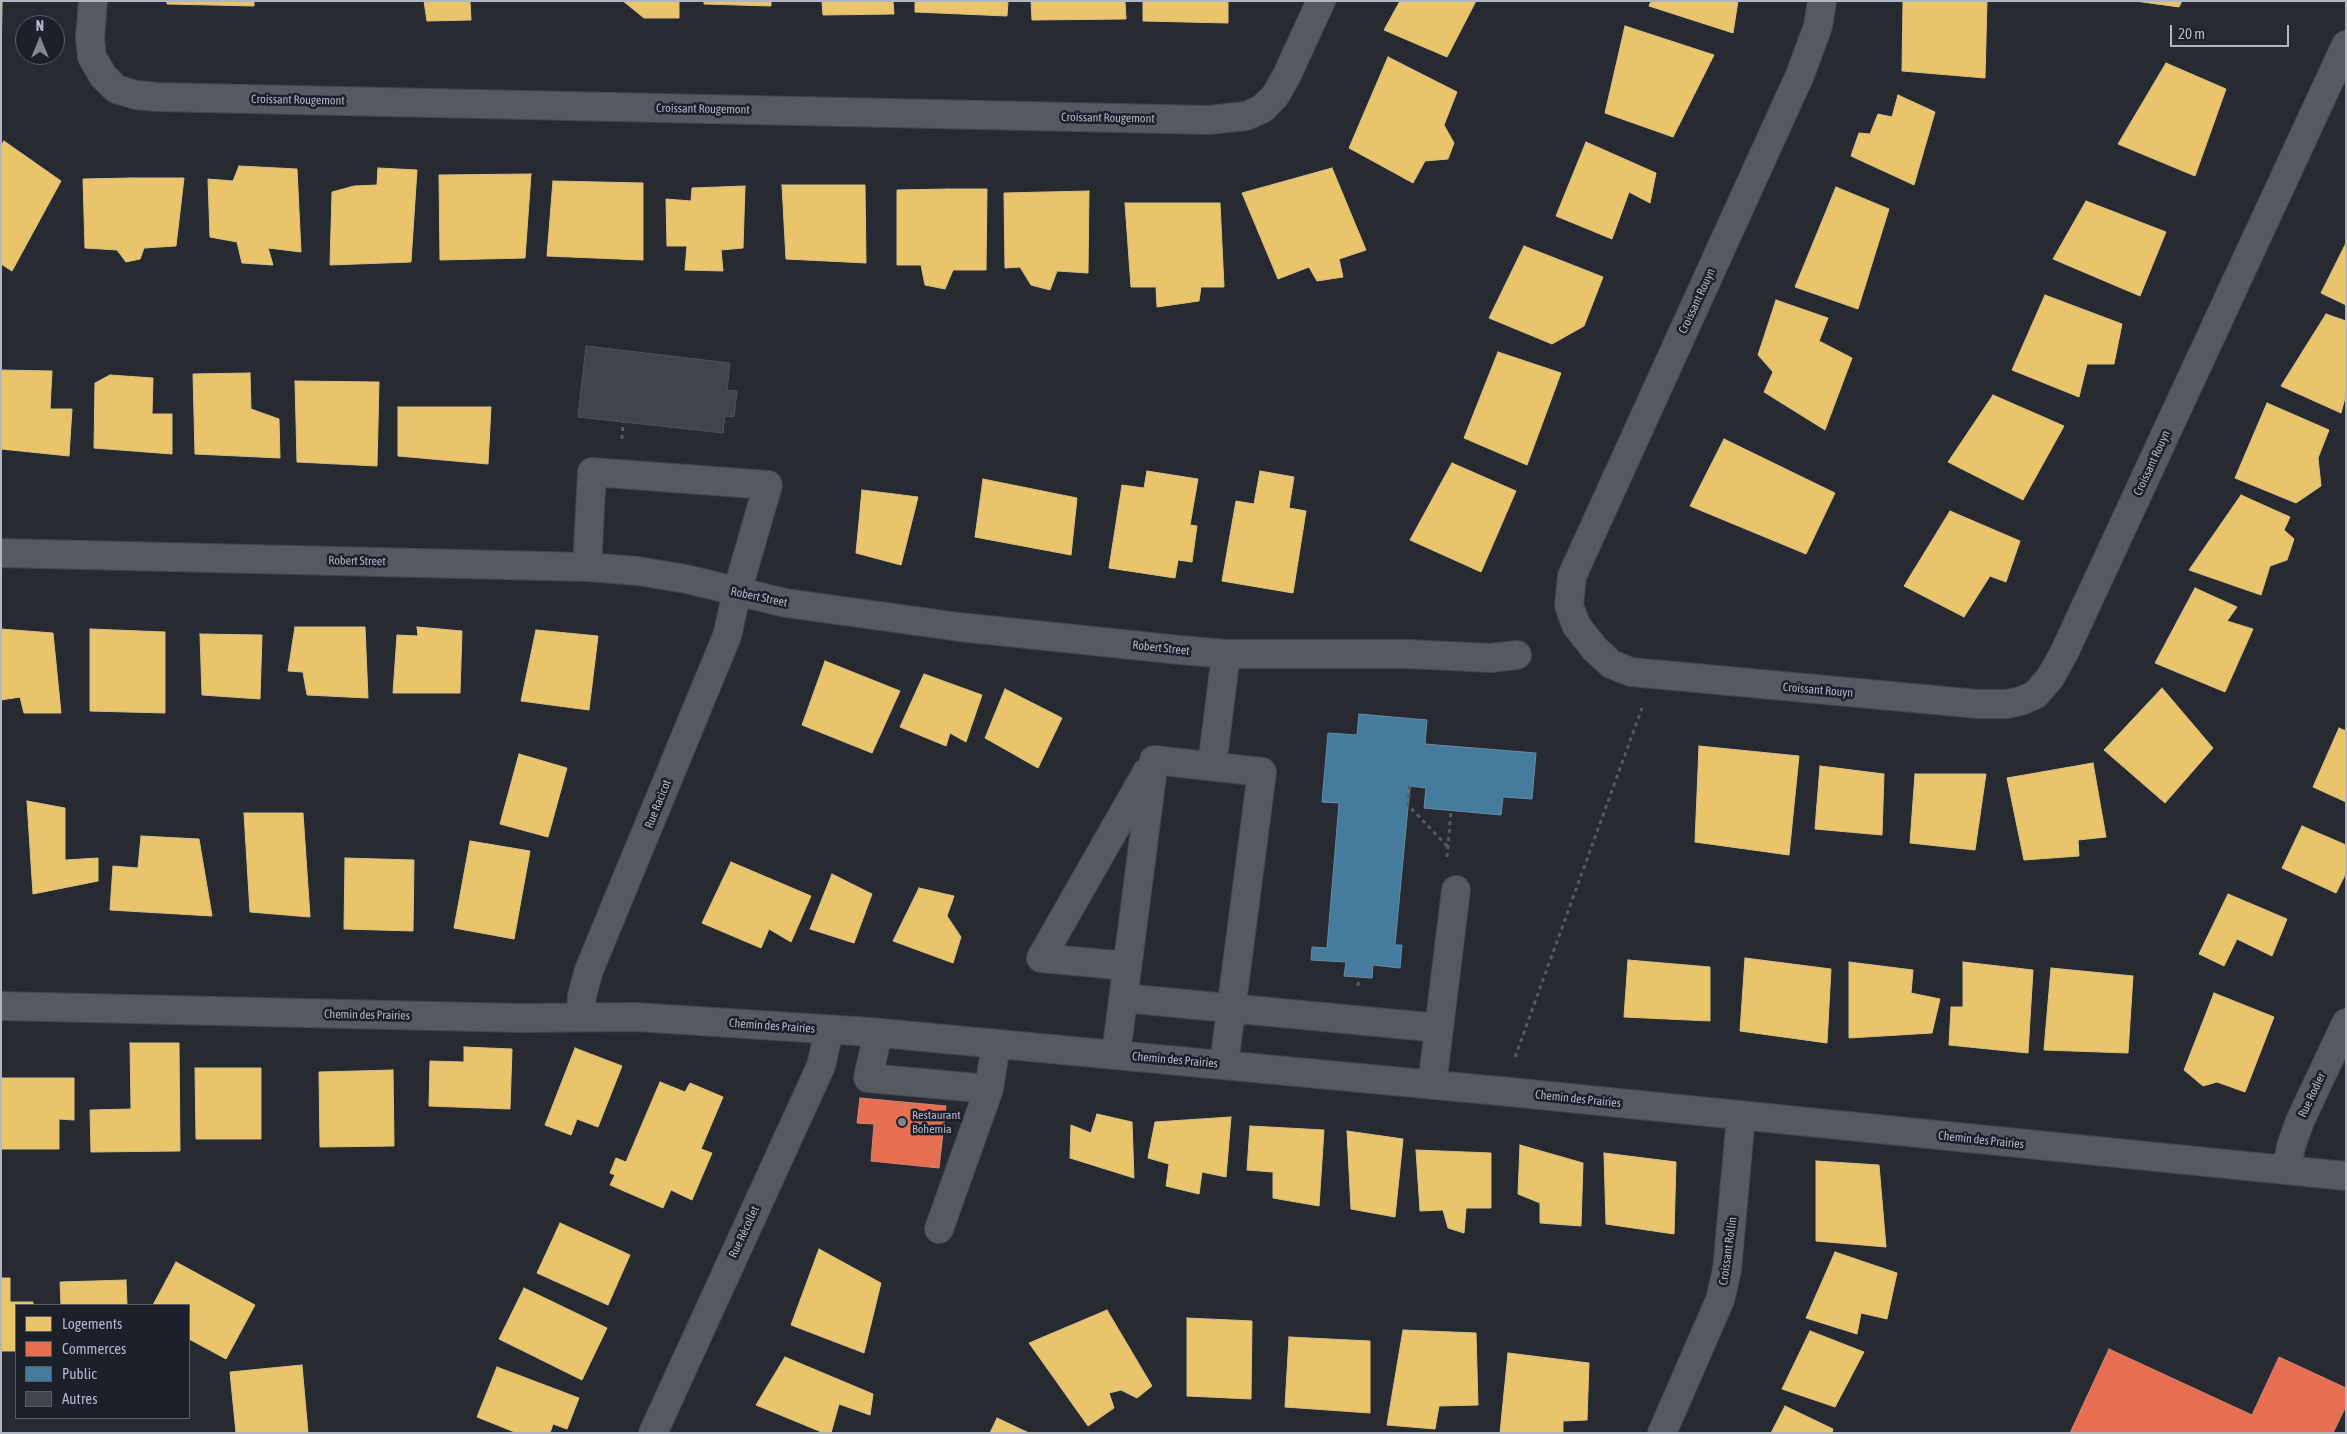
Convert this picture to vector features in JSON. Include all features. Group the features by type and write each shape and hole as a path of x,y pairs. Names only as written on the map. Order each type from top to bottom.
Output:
{"street":[{"name":"Croissant Rougemont","path":"93,1 90,38 92,57 102,76 116,89 136,95 157,97 1209,120 1246,116 1262,109 1275,96 1321,1"},
{"name":"Croissant Rouyn","path":"1822,1 1818,26 1800,75 1572,576 1569,605 1576,625 1594,648 1611,664 1631,672 1978,704 2007,704 2035,695 2050,678 2064,653 2346,45"},
{"name":"Rue Racicot","path":"581,1016 582,996 589,970 727,636 737,592 768,485 592,472 587,567"},
{"name":"Robert Street","path":"1,553 587,567 638,571 786,603 959,626 1226,654 1408,654 1490,658 1516,655"},
{"path":"1212,766 1226,654"},
{"path":"1154,760 1262,772 1224,1064"},
{"path":"1116,1054 1154,760"},
{"path":"1127,966 1041,958 1154,760"},
{"path":"1432,1085 1456,890"},
{"path":"1123,998 1439,1028"},
{"name":"Chemin des Prairies","path":"1,1006 509,1018 636,1017 878,1033 1224,1064 2346,1176"},
{"name":"Rue Rodier","path":"2287,1170 2291,1146 2300,1121 2346,1023"},
{"name":"Rue Récollet","path":"653,1433 821,1066 829,1030"},
{"path":"878,1033 868,1078 989,1089"},
{"path":"939,1229 989,1089 996,1044"},
{"name":"Croissant Rollin","path":"1662,1433 1720,1300 1727,1270 1741,1116"}],"path":[{"path":"1515,1058 1643,704"},
{"path":"1410,786 1408,805 1448,847"},
{"path":"1446,863 1451,811"}],"building: Logements":[{"path":"1,1 2,1 1,66"},
{"path":"167,1 254,1 254,6 167,4"},
{"path":"424,1 470,1 471,20 427,21"},
{"path":"623,1 679,1 679,18 644,18"},
{"path":"704,1 771,1 771,6 704,4"},
{"path":"822,1 893,1 894,14 823,15"},
{"path":"915,1 1008,1 1007,16 915,12"},
{"path":"1031,1 1125,1 1126,19 1032,20"},
{"path":"1143,1 1228,1 1228,23 1143,21"},
{"path":"1400,1 1476,1 1447,57 1384,30"},
{"path":"1651,1 1738,1 1733,33 1649,6"},
{"path":"1903,1 1987,1 1985,78 1902,71"},
{"path":"2135,1 2182,1 2179,7"},
{"path":"1625,26 1714,55 1673,137 1605,113"},
{"path":"1388,57 1457,92 1444,125 1454,143 1448,159 1425,161 1413,183 1349,148"},
{"path":"2166,63 2226,89 2195,176 2118,144"},
{"path":"1898,95 1935,112 1914,185 1851,156 1859,133 1870,134 1878,114 1892,117"},
{"path":"4,141 61,181 12,271 1,264 1,145"},
{"path":"1586,142 1656,173 1650,203 1629,192 1612,239 1556,216"},
{"path":"239,166 297,169 301,252 268,248 273,265 242,263 237,242 210,237 208,179 233,181"},
{"path":"378,168 417,170 411,262 330,265 332,192 354,186 377,185"},
{"path":"1332,168 1366,250 1339,259 1343,277 1317,281 1309,267 1278,279 1242,193"},
{"path":"531,174 525,258 440,260 439,175"},
{"path":"184,178 176,246 144,248 140,259 126,262 117,250 85,248 83,179"},
{"path":"553,181 643,183 643,260 547,256"},
{"path":"782,185 865,185 866,263 786,259"},
{"path":"745,186 743,248 721,250 723,271 685,270 687,246 667,246 666,199 691,201 692,188"},
{"path":"1836,187 1889,209 1858,309 1795,287"},
{"path":"987,189 986,270 953,270 945,289 925,285 921,265 897,265 897,190"},
{"path":"1089,191 1088,273 1057,271 1050,290 1031,285 1020,267 1005,268 1004,193"},
{"path":"2086,201 2166,232 2140,296 2053,259"},
{"path":"1125,203 1220,203 1224,287 1201,287 1199,301 1157,307 1156,287 1131,287"},
{"path":"2346,243 2346,305 2321,293"},
{"path":"1524,246 1603,277 1584,326 1552,344 1489,318"},
{"path":"2045,295 2122,324 2114,364 2087,364 2079,397 2012,370"},
{"path":"1776,300 1828,318 1819,341 1852,358 1825,430 1764,392 1773,372 1758,355"},
{"path":"2326,314 2346,321 2346,394 2341,413 2281,386"},
{"path":"1498,352 1561,373 1527,465 1464,438"},
{"path":"1,370 52,371 50,409 72,409 69,456 1,449"},
{"path":"250,373 251,409 279,419 280,458 195,454 193,374"},
{"path":"110,375 153,378 152,414 172,414 172,454 94,448 95,383"},
{"path":"295,381 379,382 377,466 297,462"},
{"path":"1993,395 2064,426 2023,500 1948,462"},
{"path":"2267,403 2329,430 2318,458 2321,486 2296,503 2235,478"},
{"path":"398,407 491,407 488,464 398,456"},
{"path":"1724,439 1835,493 1806,554 1690,506"},
{"path":"1452,463 1516,491 1481,572 1410,540"},
{"path":"1147,471 1198,479 1190,525 1197,526 1192,562 1178,560 1175,578 1109,568 1122,485 1144,488"},
{"path":"1260,471 1294,477 1289,508 1306,511 1293,593 1222,581 1236,501 1254,504"},
{"path":"983,479 1077,498 1071,555 975,537"},
{"path":"862,490 918,497 901,565 856,553"},
{"path":"2241,495 2290,517 2284,530 2294,539 2287,560 2270,566 2261,595 2189,570"},
{"path":"1950,511 2020,541 2006,582 1990,576 1964,617 1904,586"},
{"path":"2195,588 2237,607 2227,621 2253,629 2225,692 2155,663"},
{"path":"295,627 365,627 368,698 307,695 303,672 288,671"},
{"path":"417,627 462,631 460,693 393,693 397,635 418,636"},
{"path":"1,629 53,633 61,713 24,713 20,697 1,700"},
{"path":"90,629 165,632 165,713 90,711"},
{"path":"536,630 598,636 589,710 521,701"},
{"path":"200,634 262,635 260,699 202,695"},
{"path":"825,661 900,691 872,753 802,725"},
{"path":"924,674 982,695 966,742 950,733 946,746 900,727"},
{"path":"2162,688 2213,748 2165,803 2104,750"},
{"path":"1005,689 1062,718 1038,768 985,738"},
{"path":"2339,728 2346,731 2346,802 2313,787"},
{"path":"1699,746 1799,756 1789,855 1695,842"},
{"path":"519,754 567,768 548,837 500,824"},
{"path":"2093,763 2106,837 2078,840 2079,856 2024,860 2007,778"},
{"path":"1820,766 1884,774 1882,835 1815,829"},
{"path":"1915,774 1986,774 1975,850 1910,843"},
{"path":"27,801 65,808 65,860 98,858 98,881 33,894"},
{"path":"244,813 303,813 310,917 250,912"},
{"path":"2302,826 2346,845 2346,873 2336,893 2282,868"},
{"path":"141,836 199,839 212,916 110,910 113,866 138,868"},
{"path":"470,841 530,851 514,939 454,928"},
{"path":"345,858 414,860 413,931 344,929"},
{"path":"731,862 811,896 791,942 769,929 761,948 702,923"},
{"path":"832,874 872,894 854,943 810,929"},
{"path":"919,888 954,896 947,916 961,937 953,963 893,941"},
{"path":"2228,894 2287,919 2272,956 2237,939 2224,966 2199,954"},
{"path":"1745,958 1831,969 1827,1043 1740,1031"},
{"path":"1628,960 1710,967 1710,1021 1624,1017"},
{"path":"1849,962 1913,970 1911,993 1940,999 1932,1033 1849,1038"},
{"path":"1963,962 2033,970 2028,1053 1949,1045 1951,1007 1963,1007"},
{"path":"2051,968 2133,976 2128,1053 2044,1050"},
{"path":"2214,993 2274,1017 2245,1092 2217,1082 2203,1086 2184,1070"},
{"path":"130,1043 179,1043 180,1151 91,1152 90,1110 131,1109"},
{"path":"464,1047 512,1049 510,1109 429,1106 430,1061 464,1062"},
{"path":"575,1048 622,1066 598,1127 577,1119 571,1135 545,1125"},
{"path":"195,1068 261,1068 261,1139 196,1139"},
{"path":"393,1070 394,1146 320,1147 319,1072"},
{"path":"1,1078 74,1078 74,1120 59,1119 59,1149 1,1149"},
{"path":"660,1082 685,1092 690,1083 723,1097 701,1149 712,1153 692,1200 671,1190 663,1208 610,1185 615,1175 610,1173 616,1158 626,1162"},
{"path":"1097,1114 1132,1122 1134,1178 1070,1158 1071,1125 1091,1133"},
{"path":"1231,1117 1226,1177 1202,1172 1199,1194 1166,1186 1169,1164 1148,1158 1155,1122"},
{"path":"1250,1126 1324,1130 1319,1206 1273,1198 1273,1172 1247,1170"},
{"path":"1347,1131 1403,1139 1395,1217 1351,1209"},
{"path":"1520,1145 1583,1163 1581,1226 1540,1223 1540,1203 1518,1194"},
{"path":"1416,1150 1491,1153 1491,1208 1466,1208 1464,1233 1448,1228 1443,1210 1420,1211"},
{"path":"1604,1153 1676,1162 1674,1234 1606,1224"},
{"path":"1816,1161 1879,1165 1886,1247 1816,1241"},
{"path":"560,1223 630,1255 608,1305 537,1273"},
{"path":"819,1249 881,1283 864,1353 791,1325"},
{"path":"1835,1252 1897,1273 1887,1319 1861,1313 1857,1334 1806,1318"},
{"path":"176,1262 255,1305 226,1359 190,1340 190,1304 154,1304"},
{"path":"1,1278 10,1278 10,1302 33,1302 33,1304 15,1304 15,1351 1,1351"},
{"path":"126,1280 127,1304 61,1304 60,1282"},
{"path":"524,1288 607,1328 582,1380 499,1339"},
{"path":"1107,1310 1152,1386 1137,1398 1121,1390 1109,1393 1114,1408 1088,1426 1029,1343"},
{"path":"1187,1318 1252,1321 1251,1399 1187,1396"},
{"path":"1403,1330 1476,1333 1478,1405 1439,1406 1435,1429 1387,1425"},
{"path":"1810,1331 1864,1352 1835,1407 1782,1389"},
{"path":"1289,1337 1370,1341 1370,1413 1285,1407"},
{"path":"1508,1353 1589,1363 1587,1420 1563,1421 1563,1433 1500,1433"},
{"path":"785,1357 873,1394 870,1415 839,1404 831,1433 824,1433 756,1405"},
{"path":"302,1365 308,1433 236,1433 230,1372"},
{"path":"497,1367 579,1398 567,1429 553,1424 550,1433 517,1433 477,1417"},
{"path":"1785,1406 1833,1429 1832,1433 1771,1433"},
{"path":"997,1418 1029,1433 990,1433"}],"building: Commerces":[{"path":"860,1098 946,1106 939,1168 871,1161 874,1124 857,1123"},
{"path":"2109,1349 2252,1415 2279,1357 2346,1388 2346,1406 2333,1433 2070,1433"}],"building: Public":[{"path":"1359,714 1427,720 1425,744 1536,753 1532,799 1503,797 1501,815 1424,808 1426,788 1410,786 1395,945 1402,945 1400,968 1373,965 1372,978 1344,976 1346,962 1311,960 1312,947 1327,948 1339,803 1322,802 1328,733 1357,735"}],"building: Autres":[{"path":"586,346 730,363 727,390 737,391 734,417 725,416 723,433 578,417"}],"place":[{"name":"Restaurant Bohemia","path":"902,1122"}]}
